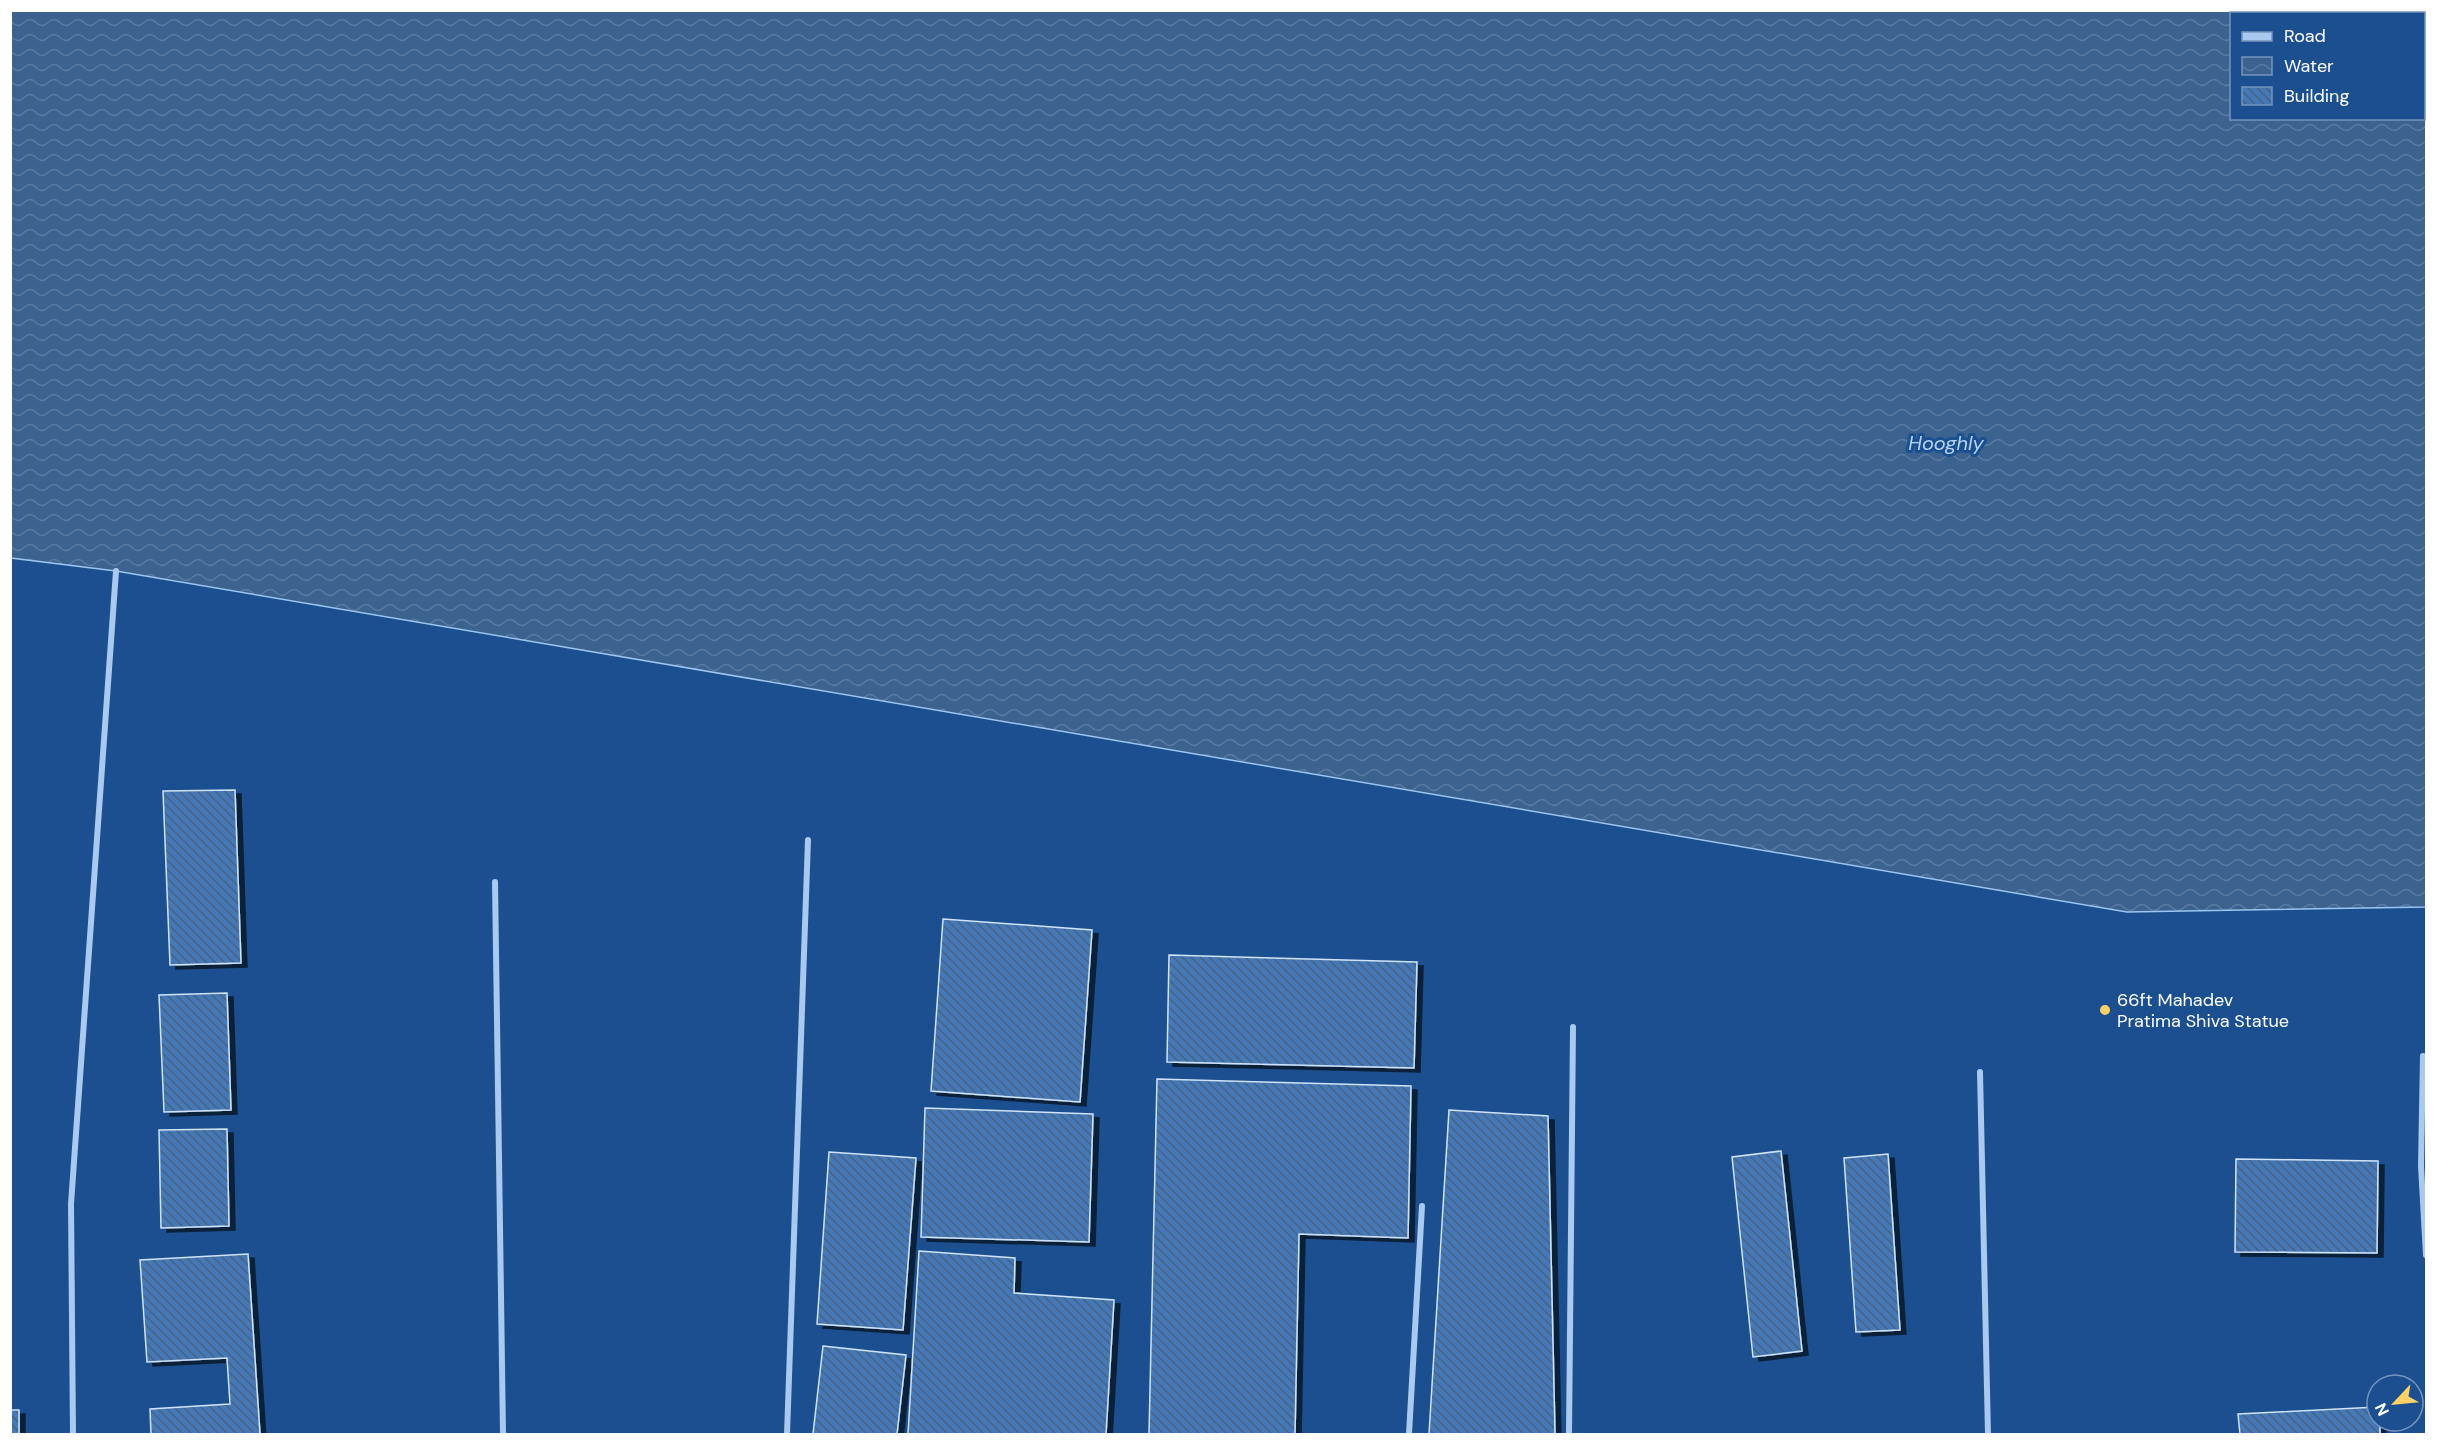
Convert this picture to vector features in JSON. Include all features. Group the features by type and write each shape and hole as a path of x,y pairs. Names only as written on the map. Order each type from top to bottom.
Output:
{"street":[{"path":"73,1434 71,1204 116,571"},
{"path":"787,1434 807,840"},
{"path":"495,882 503,1434"},
{"path":"1569,1434 1573,1027"},
{"path":"2423,1056 2421,1166 2427,1255"},
{"path":"1980,1072 1988,1434"},
{"path":"1409,1434 1422,1206"}],"water":[{"name":"Hooghly","path":"11,11 2426,11 2426,907 2127,912 116,571 11,558"}],"building":[{"path":"235,790 241,963 170,965 163,791"},
{"path":"943,919 1092,930 1080,1102 931,1091"},
{"path":"1169,955 1417,962 1414,1068 1167,1062"},
{"path":"227,993 231,1110 164,1112 159,995"},
{"path":"1157,1079 1411,1086 1408,1238 1299,1234 1295,1434 1149,1434"},
{"path":"925,1108 1093,1114 1089,1242 921,1237"},
{"path":"1449,1110 1548,1116 1555,1434 1429,1434"},
{"path":"227,1129 229,1226 161,1228 159,1130"},
{"path":"1781,1151 1802,1351 1753,1357 1732,1157"},
{"path":"829,1152 916,1158 903,1330 817,1324"},
{"path":"1888,1154 1900,1330 1856,1332 1844,1158"},
{"path":"2236,1159 2378,1161 2377,1253 2235,1252"},
{"path":"919,1251 1015,1258 1014,1293 1114,1300 1106,1434 908,1434"},
{"path":"248,1254 260,1434 151,1434 150,1409 230,1404 227,1358 147,1362 140,1260"},
{"path":"823,1346 906,1355 897,1434 813,1434"},
{"path":"2365,1408 2365,1433 2380,1434 2240,1434 2238,1414"},
{"path":"10,1410 19,1410 19,1434 10,1434"}],"place":[{"name":"66ft Mahadev Pratima Shiva Statue","path":"2105,1010"}]}
